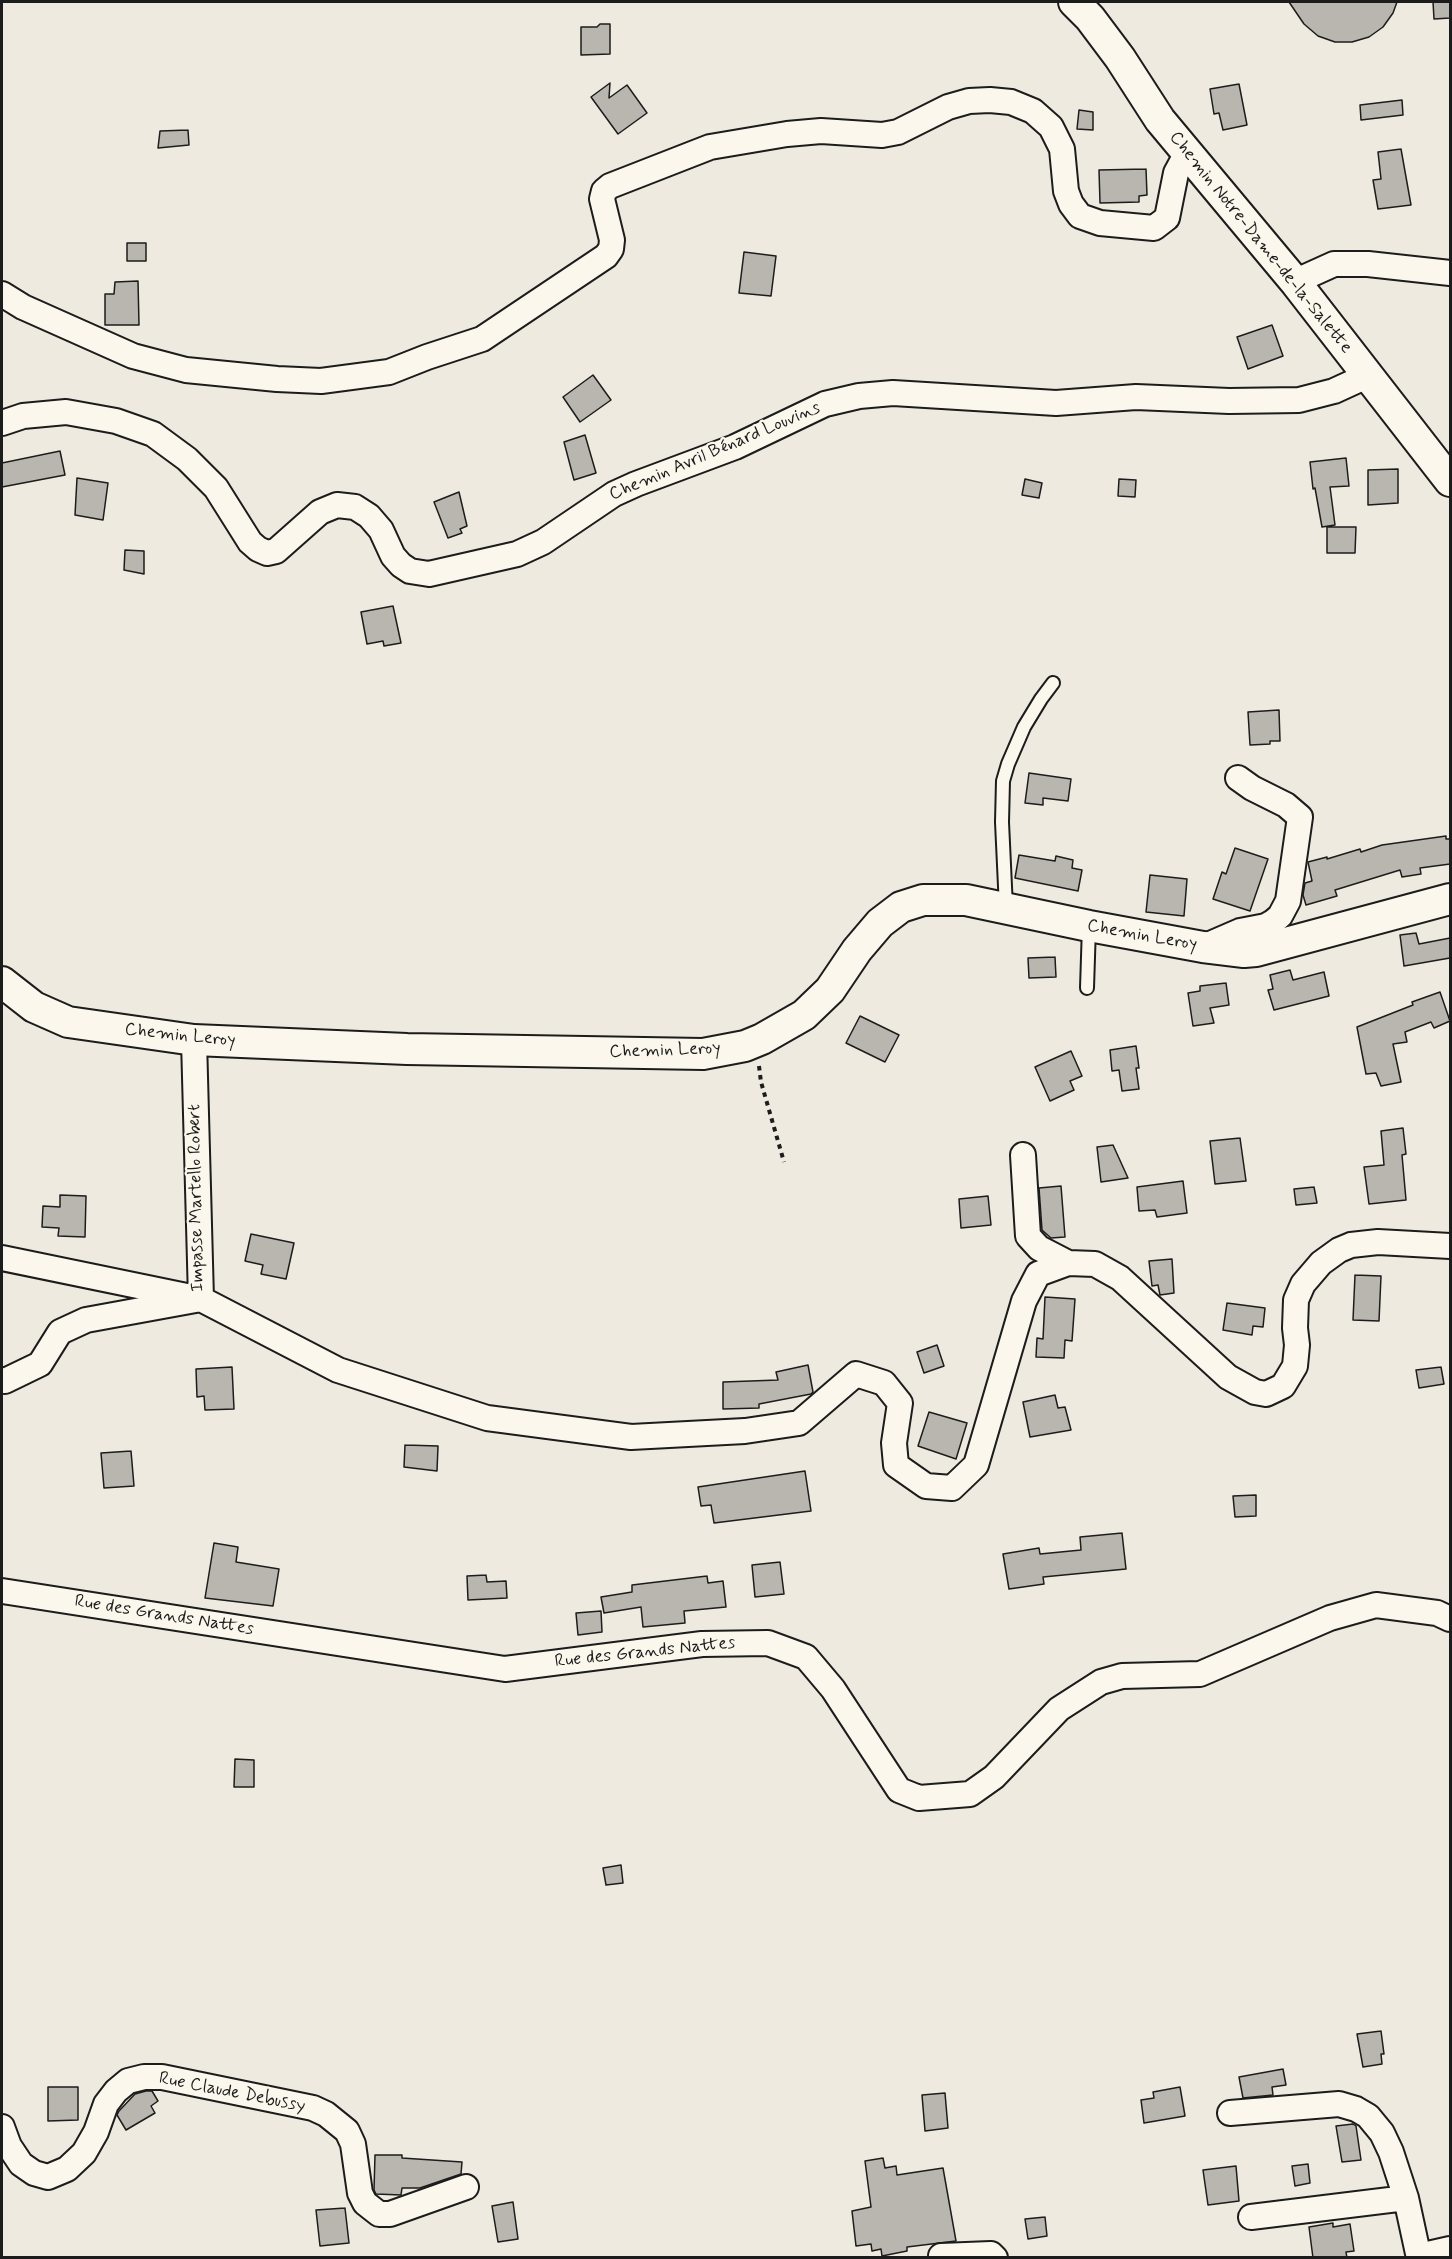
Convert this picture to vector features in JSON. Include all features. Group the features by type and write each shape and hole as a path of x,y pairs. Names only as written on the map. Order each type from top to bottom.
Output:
{"street":[{"name":"Chemin Notre-Dame-de-la-Salette","path":"1074,2 1090,18 1120,57 1160,120 1296,284 1450,481"},
{"path":"2,294 23,307 133,356 186,370 321,381 389,372 482,339 606,256 611,249 612,240 602,199 604,191 610,186 710,147 787,134 821,131 882,135 898,132 948,107 969,101 1011,102 1033,111 1051,127 1062,149 1066,191 1071,204 1080,216 1100,223 1154,228 1167,218 1176,173 1182,162 1189,156"},
{"path":"1296,284 1303,278 1334,264 1368,264 1450,273"},
{"name":"Chemin Avril Bénard Louvins","path":"2,423 23,416 66,412 116,421 153,434 187,459 216,488 250,542 258,549 267,553 276,551 321,512 337,505 355,507 369,516 381,530 393,556 401,565 410,571 429,574 517,554 568,527 594,506 628,487 735,447 825,404 859,396 893,393 1056,403 1136,397 1229,401 1299,400 1334,391 1358,381 1366,374"},
{"path":"1203,947 1240,931 1266,926 1280,916 1288,901 1300,817 1286,805 1252,788 1238,778"},
{"name":"Chemin Leroy","path":"2,982 34,1006 68,1022 194,1040 408,1049 683,1054 725,1050 754,1042 787,1026 811,1010 830,990 868,936 886,917 901,907 923,900 951,899 1231,952 1256,951 1450,899"},
{"name":"Impasse Martello Robert","path":"2,1258 201,1299 194,1040"},
{"path":"1023,1155 1028,1236 1039,1248 1068,1263"},
{"path":"2,1380 5,1381 40,1364 60,1332 86,1320 201,1299 338,1370 465,1411 487,1418 631,1437 746,1431 799,1423 856,1374 884,1383 900,1403 894,1443 896,1465 926,1486 952,1488 976,1465 1024,1301 1038,1274 1068,1263 1095,1264 1120,1278 1228,1377 1255,1392 1266,1394 1282,1386 1295,1366 1296,1300 1303,1284 1321,1263 1351,1245 1378,1242 1450,1246"},
{"name":"Rue des Grands Nattes","path":"2,1591 505,1669 702,1644 768,1643 806,1658 833,1689 899,1790 919,1798 970,1794 994,1777 1059,1709 1101,1682 1122,1676 1200,1674 1330,1618 1376,1605 1437,1612 1450,1619"},
{"name":"Rue Claude Debussy","path":"2,2127 9,2146 21,2164 34,2173 48,2177 67,2169 84,2153 96,2132 106,2104 116,2091 128,2081 144,2076 162,2077 313,2109 326,2114 337,2121 350,2138 353,2144 360,2193 365,2203 379,2214 390,2214 466,2187"},
{"path":"1230,2113 1339,2104 1356,2109 1368,2116 1382,2133 1391,2151 1406,2198 1419,2257 1450,2248"},
{"path":"1251,2217 1406,2198"},
{"path":"941,2256 991,2254 995,2258"}],"lane":[{"path":"1006,909 1002,822 1003,781 1024,727 1053,683"},
{"path":"1087,988 1089,926"}],"path":[{"path":"754,1042 760,1082 784,1162"}],"building":[{"path":"1289,2 1397,2 1393,13 1383,27 1369,37 1352,42 1335,42 1318,36 1304,24"},
{"path":"1433,2 1450,2 1450,18 1434,19"},
{"path":"600,24 610,24 610,54 581,55 581,27 597,27"},
{"path":"610,83 609,98 627,85 647,113 618,134 591,97"},
{"path":"1239,84 1247,125 1223,130 1219,113 1214,114 1210,89"},
{"path":"1402,100 1403,115 1361,120 1360,105"},
{"path":"1079,110 1093,112 1093,130 1077,129"},
{"path":"188,130 189,145 158,148 160,131"},
{"path":"1401,149 1411,205 1378,209 1373,180 1381,179 1378,152"},
{"path":"1146,169 1147,195 1139,196 1139,202 1100,203 1099,170"},
{"path":"127,243 146,243 146,261 127,261"},
{"path":"744,252 776,256 771,296 739,293"},
{"path":"138,281 139,325 105,325 105,294 114,294 115,282"},
{"path":"1272,325 1283,356 1248,369 1237,337"},
{"path":"593,375 611,400 580,422 563,397"},
{"path":"585,435 596,473 574,480 564,442"},
{"path":"60,451 65,475 2,487 2,463"},
{"path":"1346,458 1349,486 1330,487 1335,525 1322,527 1315,488 1313,489 1310,462"},
{"path":"1398,469 1398,503 1368,505 1368,470"},
{"path":"77,478 108,483 103,520 75,515"},
{"path":"1025,479 1042,483 1039,498 1022,495"},
{"path":"1119,479 1136,480 1135,497 1118,496"},
{"path":"459,492 467,526 460,529 462,533 448,538 434,502"},
{"path":"1327,527 1356,527 1355,553 1327,553"},
{"path":"125,550 144,551 144,574 124,570"},
{"path":"393,606 401,643 384,646 383,641 367,644 361,612"},
{"path":"1279,710 1280,741 1250,745 1248,712"},
{"path":"1029,773 1071,779 1068,801 1043,798 1043,805 1025,803"},
{"path":"1446,836 1446,839 1450,839 1450,864 1420,868 1421,874 1402,877 1400,870 1335,890 1337,896 1306,905 1303,895 1305,883 1312,881 1308,862 1360,849 1361,852 1382,845"},
{"path":"1235,848 1268,859 1250,911 1213,899 1222,872 1226,874"},
{"path":"1019,855 1055,861 1056,856 1073,860 1072,868 1082,870 1078,891 1015,878"},
{"path":"1150,875 1187,879 1184,916 1146,912"},
{"path":"1416,933 1419,944 1450,938 1450,958 1404,966 1400,935"},
{"path":"1055,957 1056,977 1029,978 1028,958"},
{"path":"1290,970 1293,980 1324,972 1329,996 1274,1010 1268,990 1273,989 1270,975"},
{"path":"1226,983 1229,1005 1210,1008 1214,1023 1193,1026 1188,993 1200,991 1200,986"},
{"path":"1440,992 1450,1021 1434,1028 1431,1022 1405,1032 1407,1042 1393,1044 1401,1082 1381,1086 1376,1073 1366,1074 1357,1027"},
{"path":"860,1016 899,1035 885,1062 846,1043"},
{"path":"1136,1046 1139,1089 1122,1091 1119,1070 1112,1071 1110,1050"},
{"path":"1071,1051 1082,1076 1070,1081 1074,1090 1050,1101 1035,1067"},
{"path":"1403,1128 1406,1154 1402,1155 1406,1200 1369,1204 1364,1167 1384,1165 1381,1131"},
{"path":"1240,1138 1246,1181 1215,1184 1210,1141"},
{"path":"1113,1145 1128,1178 1101,1182 1097,1147"},
{"path":"1183,1181 1187,1213 1157,1217 1155,1210 1139,1211 1137,1187"},
{"path":"1061,1186 1065,1237 1051,1238 1042,1230 1039,1188"},
{"path":"1314,1187 1317,1203 1296,1205 1294,1189"},
{"path":"60,1195 86,1196 85,1237 58,1236 59,1228 42,1227 43,1206 60,1207"},
{"path":"988,1196 991,1225 961,1228 959,1199"},
{"path":"251,1234 294,1243 286,1279 261,1274 263,1265 245,1261"},
{"path":"1172,1259 1174,1293 1160,1295 1158,1285 1152,1286 1149,1261"},
{"path":"1355,1275 1381,1276 1379,1321 1353,1320"},
{"path":"1045,1297 1075,1299 1072,1341 1065,1340 1064,1358 1036,1357 1037,1338 1043,1339"},
{"path":"1227,1303 1265,1308 1263,1327 1253,1326 1252,1335 1223,1330"},
{"path":"937,1345 944,1366 924,1373 917,1352"},
{"path":"808,1365 813,1392 811,1394 759,1404 759,1408 723,1409 723,1382 778,1380 776,1372"},
{"path":"232,1367 234,1409 205,1410 204,1396 197,1397 196,1369"},
{"path":"1441,1367 1444,1384 1419,1388 1416,1370"},
{"path":"1055,1395 1058,1408 1065,1407 1071,1430 1030,1437 1023,1402"},
{"path":"929,1412 967,1423 956,1459 918,1446"},
{"path":"405,1445 438,1446 437,1471 404,1467"},
{"path":"131,1451 134,1486 104,1488 101,1453"},
{"path":"805,1471 811,1511 714,1523 711,1505 701,1506 698,1487"},
{"path":"1256,1495 1256,1516 1235,1517 1233,1496"},
{"path":"1122,1533 1126,1569 1043,1577 1044,1584 1009,1589 1003,1554 1039,1548 1040,1554 1081,1550 1080,1537"},
{"path":"214,1543 238,1547 236,1562 279,1569 273,1606 205,1598"},
{"path":"780,1562 784,1594 755,1597 752,1565"},
{"path":"486,1575 487,1582 506,1581 507,1598 468,1600 467,1576"},
{"path":"707,1576 708,1583 723,1581 726,1607 684,1611 685,1623 643,1627 641,1607 604,1613 601,1597 632,1592 632,1585"},
{"path":"601,1611 602,1632 578,1635 576,1613"},
{"path":"235,1759 254,1760 254,1787 234,1787"},
{"path":"621,1865 623,1883 606,1885 603,1868"},
{"path":"1381,2031 1384,2054 1381,2054 1382,2064 1363,2067 1357,2034"},
{"path":"1283,2069 1286,2085 1272,2087 1273,2095 1243,2098 1239,2077"},
{"path":"48,2087 78,2087 78,2120 48,2121"},
{"path":"1180,2087 1185,2116 1144,2123 1141,2100 1154,2098 1153,2092"},
{"path":"152,2091 158,2101 151,2106 155,2113 126,2130 117,2115 119,2111 135,2094"},
{"path":"945,2093 948,2128 925,2131 922,2095"},
{"path":"1353,2124 1356,2126 1361,2160 1342,2162 1336,2126"},
{"path":"375,2155 402,2155 402,2158 462,2162 461,2174 420,2188 402,2188 401,2195 376,2194 374,2190"},
{"path":"883,2158 885,2168 896,2166 897,2175 943,2168 956,2241 907,2247 907,2251 882,2256 881,2249 872,2251 871,2244 856,2246 852,2211 871,2207 865,2161"},
{"path":"1308,2164 1310,2183 1295,2186 1292,2166"},
{"path":"1236,2166 1239,2201 1208,2205 1203,2170"},
{"path":"513,2202 518,2239 498,2242 492,2206"},
{"path":"345,2208 349,2243 320,2246 316,2210"},
{"path":"1045,2217 1047,2236 1028,2239 1025,2219"},
{"path":"1333,2223 1333,2227 1350,2224 1354,2251 1346,2252 1347,2258 1313,2258 1309,2227"}]}
